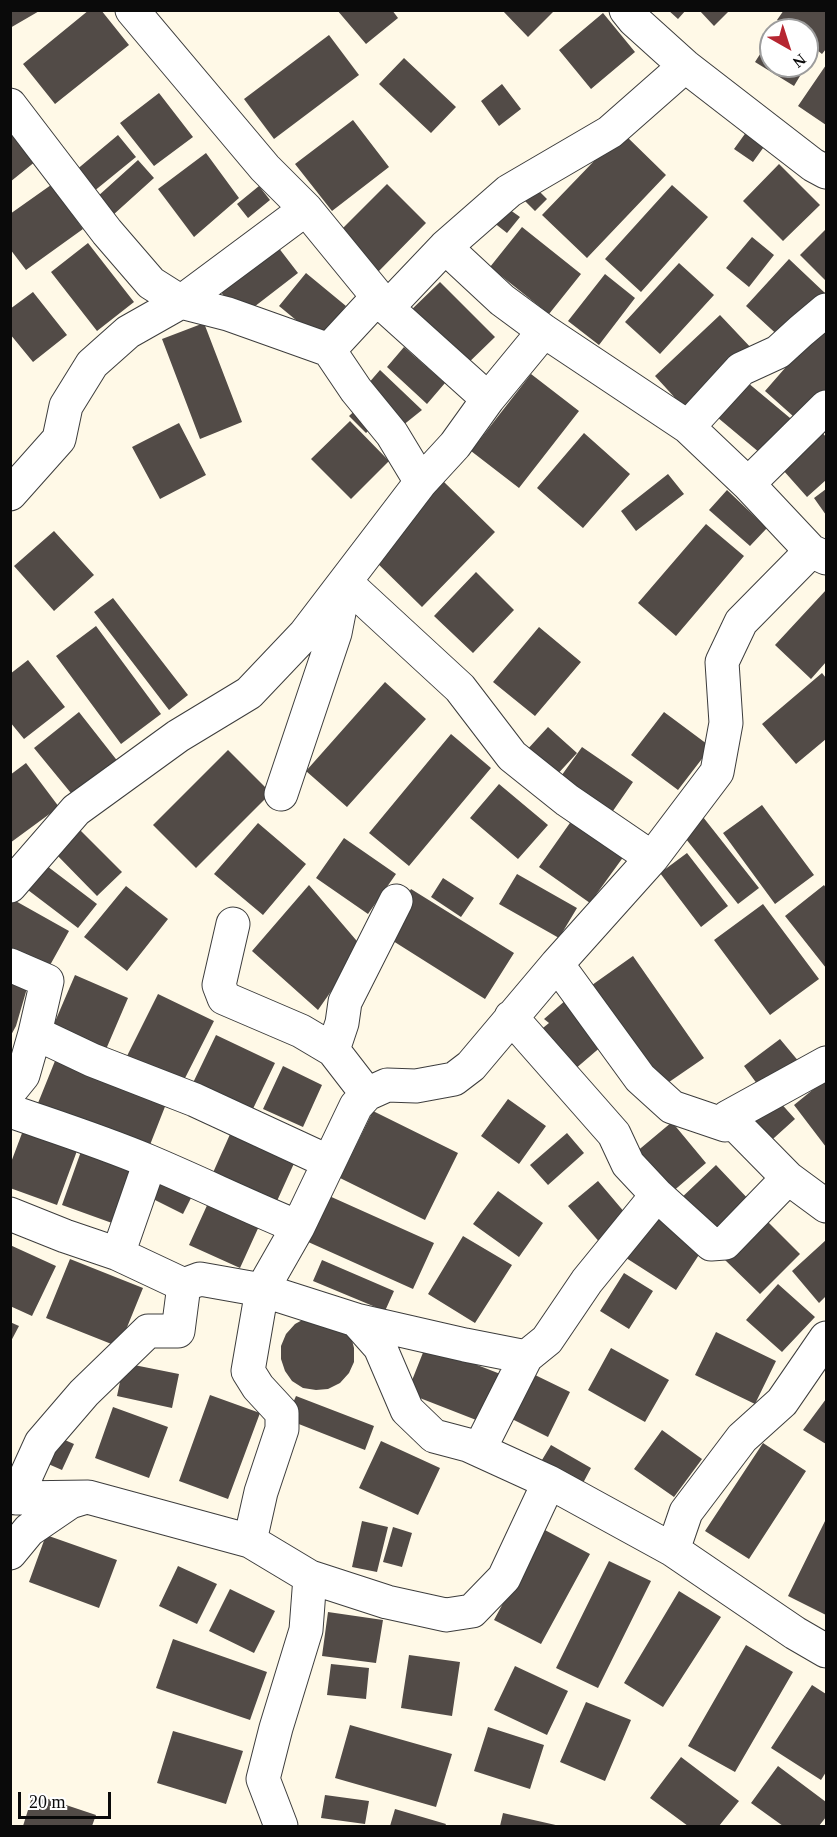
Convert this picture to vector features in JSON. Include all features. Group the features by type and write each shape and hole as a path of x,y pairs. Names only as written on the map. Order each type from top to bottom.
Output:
{"street":[{"path":"132,10 265,168 306,209 382,302 488,399"},
{"path":"626,10 685,66 804,158 826,172"},
{"path":"328,350 509,191 610,132 685,66"},
{"path":"10,105 107,232 151,283 181,302 228,314 328,350 356,390 392,434 422,482"},
{"path":"10,494 58,439 66,406 92,364 128,332 181,302 306,209"},
{"path":"250,1541 261,1492 282,1429 282,1413 258,1387 248,1371 262,1290 298,1227 356,1106 368,1094 387,1084 416,1086 454,1079 471,1066 557,964 652,858 717,772 726,723 722,662 741,622 819,555 688,427 544,331 502,300 445,247"},
{"path":"688,427 741,369 778,352 826,310"},
{"path":"10,886 76,810 178,736 249,693 305,634 422,482 455,445 488,399 544,331"},
{"path":"748,484 826,408"},
{"path":"281,794 335,633 345,582"},
{"path":"345,582 460,688 512,756 567,800 652,858"},
{"path":"333,1050 342,1023 345,1002 396,901"},
{"path":"233,924 219,985 224,998 301,1030 333,1050 368,1094"},
{"path":"557,964 640,1078 672,1107 725,1125 728,1117 826,1063"},
{"path":"10,965 47,981 22,1075 10,1091"},
{"path":"511,1017 614,1134 628,1164 657,1195 711,1244 726,1243 788,1178"},
{"path":"35,1033 92,1060 195,1100 329,1162"},
{"path":"10,1111 103,1143 298,1227"},
{"path":"728,1117 788,1178 826,1206"},
{"path":"118,1254 150,1162"},
{"path":"478,1450 526,1357 547,1340 587,1281 657,1195"},
{"path":"10,1214 64,1236 118,1254 184,1285 200,1279 262,1290 356,1320 526,1357"},
{"path":"184,1285 178,1331 148,1331 84,1393 41,1443 13,1496 88,1497 250,1541 310,1577 387,1602 446,1615 472,1611 504,1578 549,1482"},
{"path":"356,1320 380,1347 407,1410 434,1436 468,1445 549,1482 673,1550 795,1633 826,1651"},
{"path":"673,1550 686,1512 742,1438 782,1402 826,1338"},
{"path":"10,1553 29,1530 70,1502 88,1497"},
{"path":"281,1827 263,1779 306,1630 310,1577"}],"building":[{"path":"10,10 41,10 10,28"},
{"path":"89,10 101,10 129,45 55,104 23,64"},
{"path":"337,10 392,10 398,18 366,44"},
{"path":"502,10 555,10 528,37"},
{"path":"668,10 686,10 678,19"},
{"path":"699,10 730,10 714,26"},
{"path":"784,10 826,10 826,49 822,54 819,52 819,18 778,18"},
{"path":"603,13 635,52 591,89 559,50"},
{"path":"329,35 359,75 274,139 244,99"},
{"path":"404,58 456,107 431,133 379,84"},
{"path":"826,65 826,125 798,106"},
{"path":"781,78 799,78 794,86"},
{"path":"502,84 521,109 499,126 481,101"},
{"path":"159,93 193,137 154,166 120,123"},
{"path":"353,120 389,167 332,211 295,164"},
{"path":"10,130 36,161 10,182"},
{"path":"747,131 766,144 753,162 734,149"},
{"path":"622,132 666,175 587,258 542,215"},
{"path":"118,135 136,157 93,192 75,171"},
{"path":"206,153 239,198 194,237 158,189"},
{"path":"138,160 154,178 113,215 97,197"},
{"path":"779,164 820,205 783,241 743,201"},
{"path":"387,184 426,223 378,272 338,233"},
{"path":"51,185 83,229 26,270 10,249 10,214"},
{"path":"672,185 708,217 641,292 605,259"},
{"path":"259,186 270,200 248,218 237,204"},
{"path":"536,188 547,199 535,211 524,200"},
{"path":"506,207 520,217 507,233 493,222"},
{"path":"522,227 581,274 549,314 490,267"},
{"path":"826,229 826,281 800,255"},
{"path":"752,237 774,255 749,287 726,268"},
{"path":"88,243 134,302 97,331 51,272"},
{"path":"278,247 298,273 241,317 220,291"},
{"path":"789,259 826,294 783,340 746,306"},
{"path":"679,263 714,295 660,354 625,322"},
{"path":"306,273 346,306 319,339 279,306"},
{"path":"605,274 635,298 599,345 568,321"},
{"path":"440,282 495,337 461,370 406,315"},
{"path":"33,292 67,335 33,362 10,334 10,309"},
{"path":"720,315 754,351 688,412 655,376"},
{"path":"826,321 826,399 803,425 765,391"},
{"path":"204,323 242,422 200,439 162,339"},
{"path":"404,347 445,383 427,404 387,367"},
{"path":"380,370 422,410 402,426 367,385"},
{"path":"531,374 579,411 519,488 471,451"},
{"path":"741,377 796,423 766,458 711,412"},
{"path":"360,406 376,423 366,433 349,416"},
{"path":"350,421 389,461 351,499 311,459"},
{"path":"179,423 206,475 160,499 132,447"},
{"path":"816,425 826,437 826,480 807,497 775,461"},
{"path":"584,433 630,474 583,528 537,488"},
{"path":"668,474 684,494 636,531 621,511"},
{"path":"443,481 495,532 422,607 370,556"},
{"path":"826,489 826,515 814,498"},
{"path":"727,490 767,528 750,546 709,510"},
{"path":"706,524 744,556 676,636 638,603"},
{"path":"54,531 94,575 54,611 14,566"},
{"path":"476,572 514,610 473,653 434,616"},
{"path":"826,590 826,662 811,679 775,645"},
{"path":"113,598 188,695 169,710 94,612"},
{"path":"96,626 161,714 121,744 56,656"},
{"path":"539,627 581,662 535,716 493,682"},
{"path":"28,660 65,707 24,739 10,722 10,674"},
{"path":"822,673 826,678 826,739 796,764 762,724"},
{"path":"385,682 426,719 347,807 306,771"},
{"path":"79,712 119,763 75,798 34,748"},
{"path":"664,712 711,747 678,790 631,755"},
{"path":"548,727 577,753 554,778 525,752"},
{"path":"451,734 491,768 409,866 369,833"},
{"path":"582,747 633,782 606,821 554,786"},
{"path":"228,750 271,793 196,868 153,825"},
{"path":"26,763 59,807 10,843 10,775"},
{"path":"499,784 548,825 518,859 470,818"},
{"path":"762,805 814,875 775,904 723,833"},
{"path":"703,817 759,888 738,904 682,834"},
{"path":"572,820 624,856 590,903 539,867"},
{"path":"258,823 306,864 263,915 214,874"},
{"path":"78,828 122,872 97,896 54,852"},
{"path":"344,838 396,874 368,914 316,878"},
{"path":"687,853 728,906 701,927 660,873"},
{"path":"43,863 97,904 78,928 24,887"},
{"path":"517,874 577,908 559,938 499,904"},
{"path":"443,878 474,898 461,917 431,897"},
{"path":"309,885 362,947 318,1010 252,951"},
{"path":"824,885 826,888 826,968 785,916"},
{"path":"126,886 168,919 127,971 84,937"},
{"path":"411,889 514,953 485,999 382,934"},
{"path":"12,899 69,931 44,976 10,957 10,902"},
{"path":"763,904 819,979 770,1015 714,940"},
{"path":"633,956 704,1058 656,1091 585,990"},
{"path":"10,970 30,978 16,1026 10,1037"},
{"path":"75,975 128,998 104,1054 51,1031"},
{"path":"158,994 214,1021 182,1084 126,1058"},
{"path":"566,1000 603,1045 567,1076 533,1036 549,1023 544,1019"},
{"path":"216,1035 275,1063 250,1115 191,1087"},
{"path":"780,1039 800,1063 763,1092 744,1066"},
{"path":"57,1056 168,1099 146,1155 34,1113"},
{"path":"283,1066 322,1085 303,1127 263,1109"},
{"path":"826,1079 826,1147 794,1105"},
{"path":"508,1099 546,1126 519,1164 481,1136"},
{"path":"778,1100 795,1119 764,1147 747,1128"},
{"path":"373,1111 458,1153 425,1220 340,1178"},
{"path":"27,1120 81,1140 57,1205 10,1188 10,1165"},
{"path":"672,1122 706,1163 664,1199 629,1158"},
{"path":"231,1132 296,1159 272,1212 208,1184"},
{"path":"567,1133 584,1153 548,1185 530,1165"},
{"path":"84,1143 134,1160 112,1223 62,1205"},
{"path":"716,1165 752,1203 714,1239 678,1201"},
{"path":"151,1172 193,1194 183,1214 141,1193"},
{"path":"598,1181 631,1220 602,1245 568,1206"},
{"path":"498,1191 543,1223 519,1257 473,1224"},
{"path":"327,1195 434,1243 413,1289 306,1241"},
{"path":"209,1201 260,1224 240,1268 189,1245"},
{"path":"659,1214 706,1244 676,1290 623,1256 639,1232 645,1236"},
{"path":"764,1218 800,1254 760,1294 724,1259"},
{"path":"463,1236 512,1265 475,1323 428,1294"},
{"path":"826,1240 826,1296 819,1303 792,1271"},
{"path":"10,1245 56,1266 32,1316 10,1306"},
{"path":"70,1259 143,1288 119,1347 46,1318"},
{"path":"322,1260 394,1291 385,1311 313,1281"},
{"path":"624,1273 653,1291 629,1329 600,1311"},
{"path":"778,1284 815,1317 782,1352 746,1320"},
{"path":"319,1316 351,1336 354,1362 349,1373 340,1383 328,1389 316,1390 303,1388 292,1381 281,1359 281,1346 286,1334 295,1324 306,1318"},
{"path":"10,1322 19,1326 10,1343"},
{"path":"716,1332 776,1361 755,1404 695,1375"},
{"path":"426,1345 508,1377 489,1425 407,1393"},
{"path":"611,1348 669,1380 645,1422 588,1390"},
{"path":"124,1363 179,1374 172,1408 117,1396"},
{"path":"533,1374 570,1392 548,1437 510,1418"},
{"path":"210,1395 260,1413 228,1499 179,1481"},
{"path":"296,1396 374,1426 365,1450 286,1419"},
{"path":"826,1399 826,1444 803,1430"},
{"path":"113,1407 168,1427 149,1478 95,1458"},
{"path":"662,1430 702,1459 674,1497 634,1469"},
{"path":"58,1437 74,1444 62,1470 46,1463"},
{"path":"381,1441 440,1468 418,1515 359,1488"},
{"path":"763,1443 806,1471 749,1559 705,1531"},
{"path":"551,1445 591,1468 583,1483 542,1460"},
{"path":"826,1519 826,1615 788,1596"},
{"path":"362,1521 388,1527 377,1572 352,1567"},
{"path":"393,1527 412,1533 402,1567 383,1562"},
{"path":"543,1529 590,1554 541,1644 494,1620"},
{"path":"46,1535 117,1560 99,1608 29,1582"},
{"path":"609,1561 651,1581 598,1688 556,1668"},
{"path":"178,1566 217,1584 197,1624 159,1606"},
{"path":"230,1589 275,1611 254,1653 209,1631"},
{"path":"679,1591 721,1617 663,1707 624,1683"},
{"path":"328,1612 383,1620 376,1663 322,1656"},
{"path":"173,1639 267,1672 250,1720 156,1688"},
{"path":"746,1645 793,1672 735,1772 688,1746"},
{"path":"409,1655 460,1662 452,1716 401,1708"},
{"path":"331,1664 369,1668 366,1699 327,1695"},
{"path":"515,1666 568,1691 547,1735 494,1710"},
{"path":"812,1685 826,1694 826,1772 821,1780 771,1748"},
{"path":"586,1702 631,1720 605,1781 560,1762"},
{"path":"350,1725 452,1754 436,1807 335,1778"},
{"path":"488,1727 544,1745 530,1789 474,1771"},
{"path":"173,1731 243,1751 226,1804 157,1783"},
{"path":"681,1757 739,1801 719,1826 688,1826 650,1798"},
{"path":"778,1766 826,1802 826,1817 819,1826 783,1826 751,1803"},
{"path":"33,1794 96,1815 92,1826 23,1826"},
{"path":"325,1795 369,1801 365,1824 321,1818"},
{"path":"395,1809 446,1824 445,1826 390,1826"},
{"path":"503,1813 560,1826 500,1826"}]}
